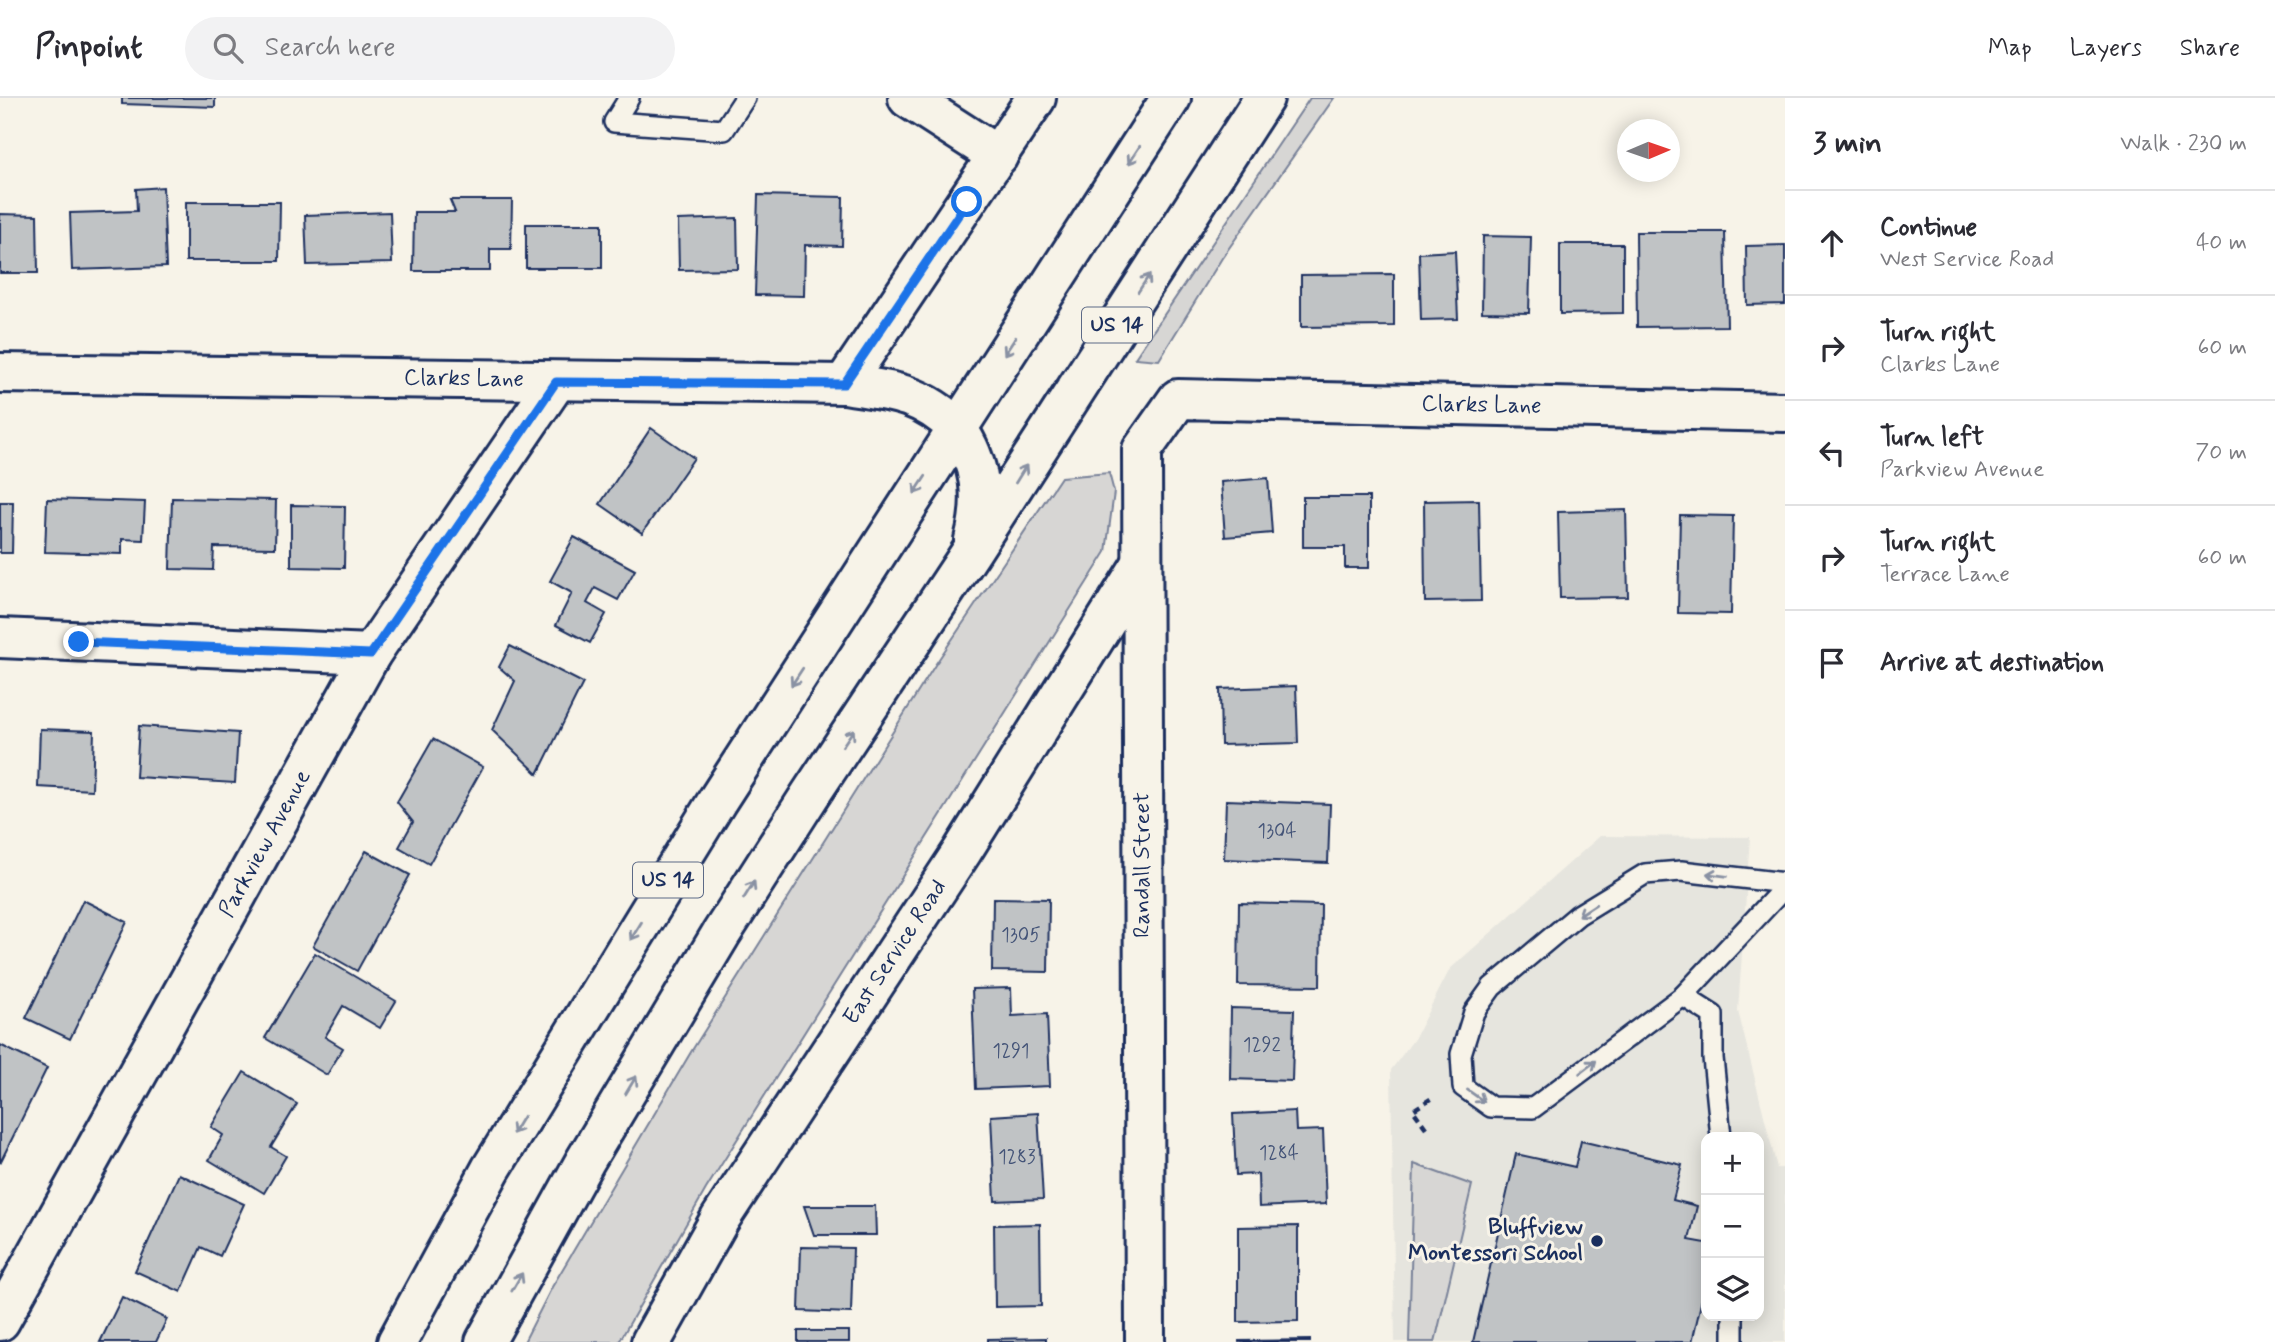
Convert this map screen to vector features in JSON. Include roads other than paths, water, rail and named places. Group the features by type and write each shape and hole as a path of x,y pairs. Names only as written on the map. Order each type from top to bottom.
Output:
{"main road":[{"path":"908,98 998,156"},
{"path":"844,384 1036,98"},
{"name":"US 14","path":"397,1342 491,1169 717,802 1171,98"},
{"name":"US 14","path":"485,1342 586,1161 721,934 1264,98"},
{"name":"Clarks Lane","path":"0,373 844,384 909,396 928,403 957,428"},
{"name":"Parkview Avenue","path":"0,1321 371,654 556,382"},
{"name":"Clarks Lane","path":"1178,399 1785,412"},
{"name":"Randall Street","path":"1145,1342 1142,450 1178,399"},
{"path":"957,428 971,449 980,494 979,522 971,552"},
{"name":"East Service Road","path":"651,1342 720,1220 963,850 1142,562"},
{"path":"0,638 371,654"}],"lane":[{"path":"629,98 614,122 724,130 745,98"},
{"path":"1682,871 1785,885 1682,996 1533,1108 1492,1107 1463,1087 1461,1054 1474,1012 1492,988 1578,915 1644,874 1682,871"},
{"path":"1682,996 1713,1015 1713,1058 1720,1132"},
{"path":"1733,1321 1733,1342"}],"place":[{"name":"Bluffview Montessori School","path":"1597,1241"}]}
